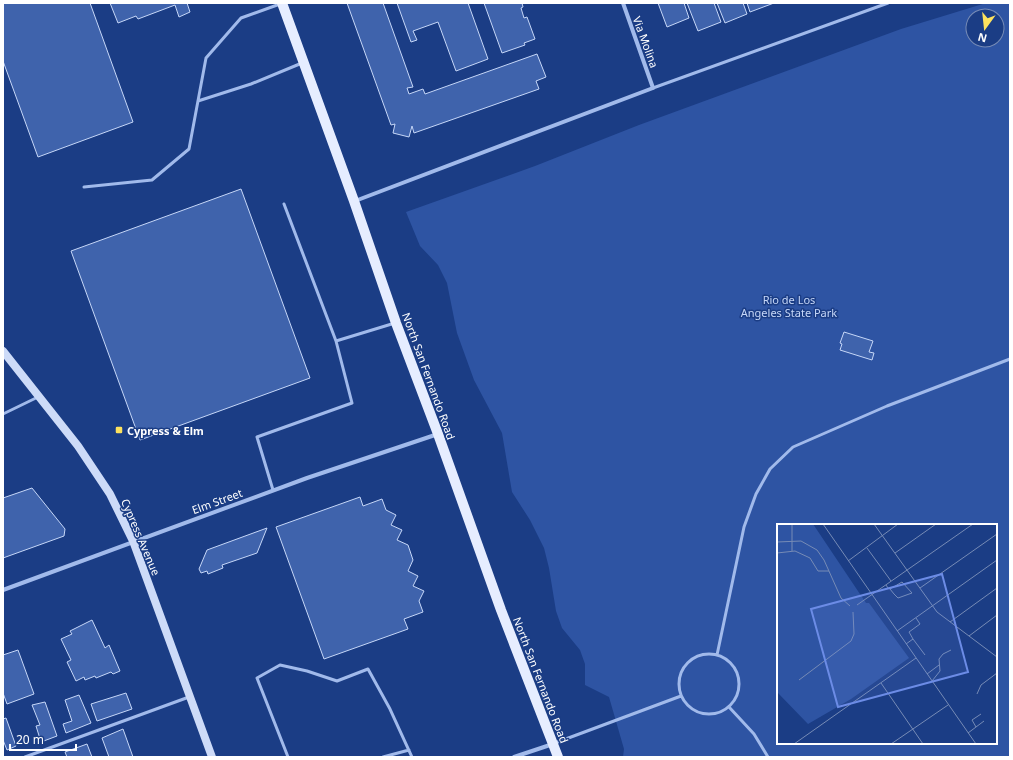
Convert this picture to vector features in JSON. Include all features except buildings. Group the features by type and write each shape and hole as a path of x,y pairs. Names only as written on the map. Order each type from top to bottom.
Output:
{"main road":[{"name":"North San Fernando Road","path":"282,3 354,201 396,323 438,434 501,610 558,757"}],"street":[{"name":"Via Molina","path":"623,3 653,88"},
{"path":"354,201 653,88"},
{"name":"Cypress Avenue","path":"3,351 78,446 110,494 133,541 191,696 212,757"},
{"name":"Elm Street","path":"3,590 273,490 438,434"},
{"path":"514,757 553,744"}],"lane":[{"path":"84,187 152,180 189,149 206,58 241,18 282,3"},
{"path":"653,88 888,3"},
{"path":"198,101 251,84 303,62"},
{"path":"273,490 257,437 352,403 336,341 284,204"},
{"path":"336,341 396,323"},
{"path":"717,655 744,527 756,494 770,469 793,447 887,406 1010,359"},
{"path":"3,414 39,397"},
{"path":"708,654 717,655 726,659 737,673 739,691 736,700 730,707 722,712 712,715 702,714 693,710 686,704 681,696 679,686 680,677 683,668 698,656 708,654"},
{"path":"288,757 257,678 280,665 307,671 337,681 368,669 390,709 412,757"},
{"path":"25,757 191,696"},
{"path":"553,744 681,696"},
{"path":"730,707 754,734 768,757"},
{"path":"383,757 409,750"}],"green space":[{"name":"Rio de Los Angeles State Park","path":"986,3 1010,3 1010,757 623,757 624,749 609,697 585,685 585,664 580,650 562,628 556,611 544,548 530,520 512,492 502,433 474,380 457,333 447,283 438,265 420,246 406,212 535,166 639,125 901,29 965,9 965,48 1005,48 1005,8 970,8"}],"place":[{"name":"Cypress & Elm","path":"119,430"}]}
